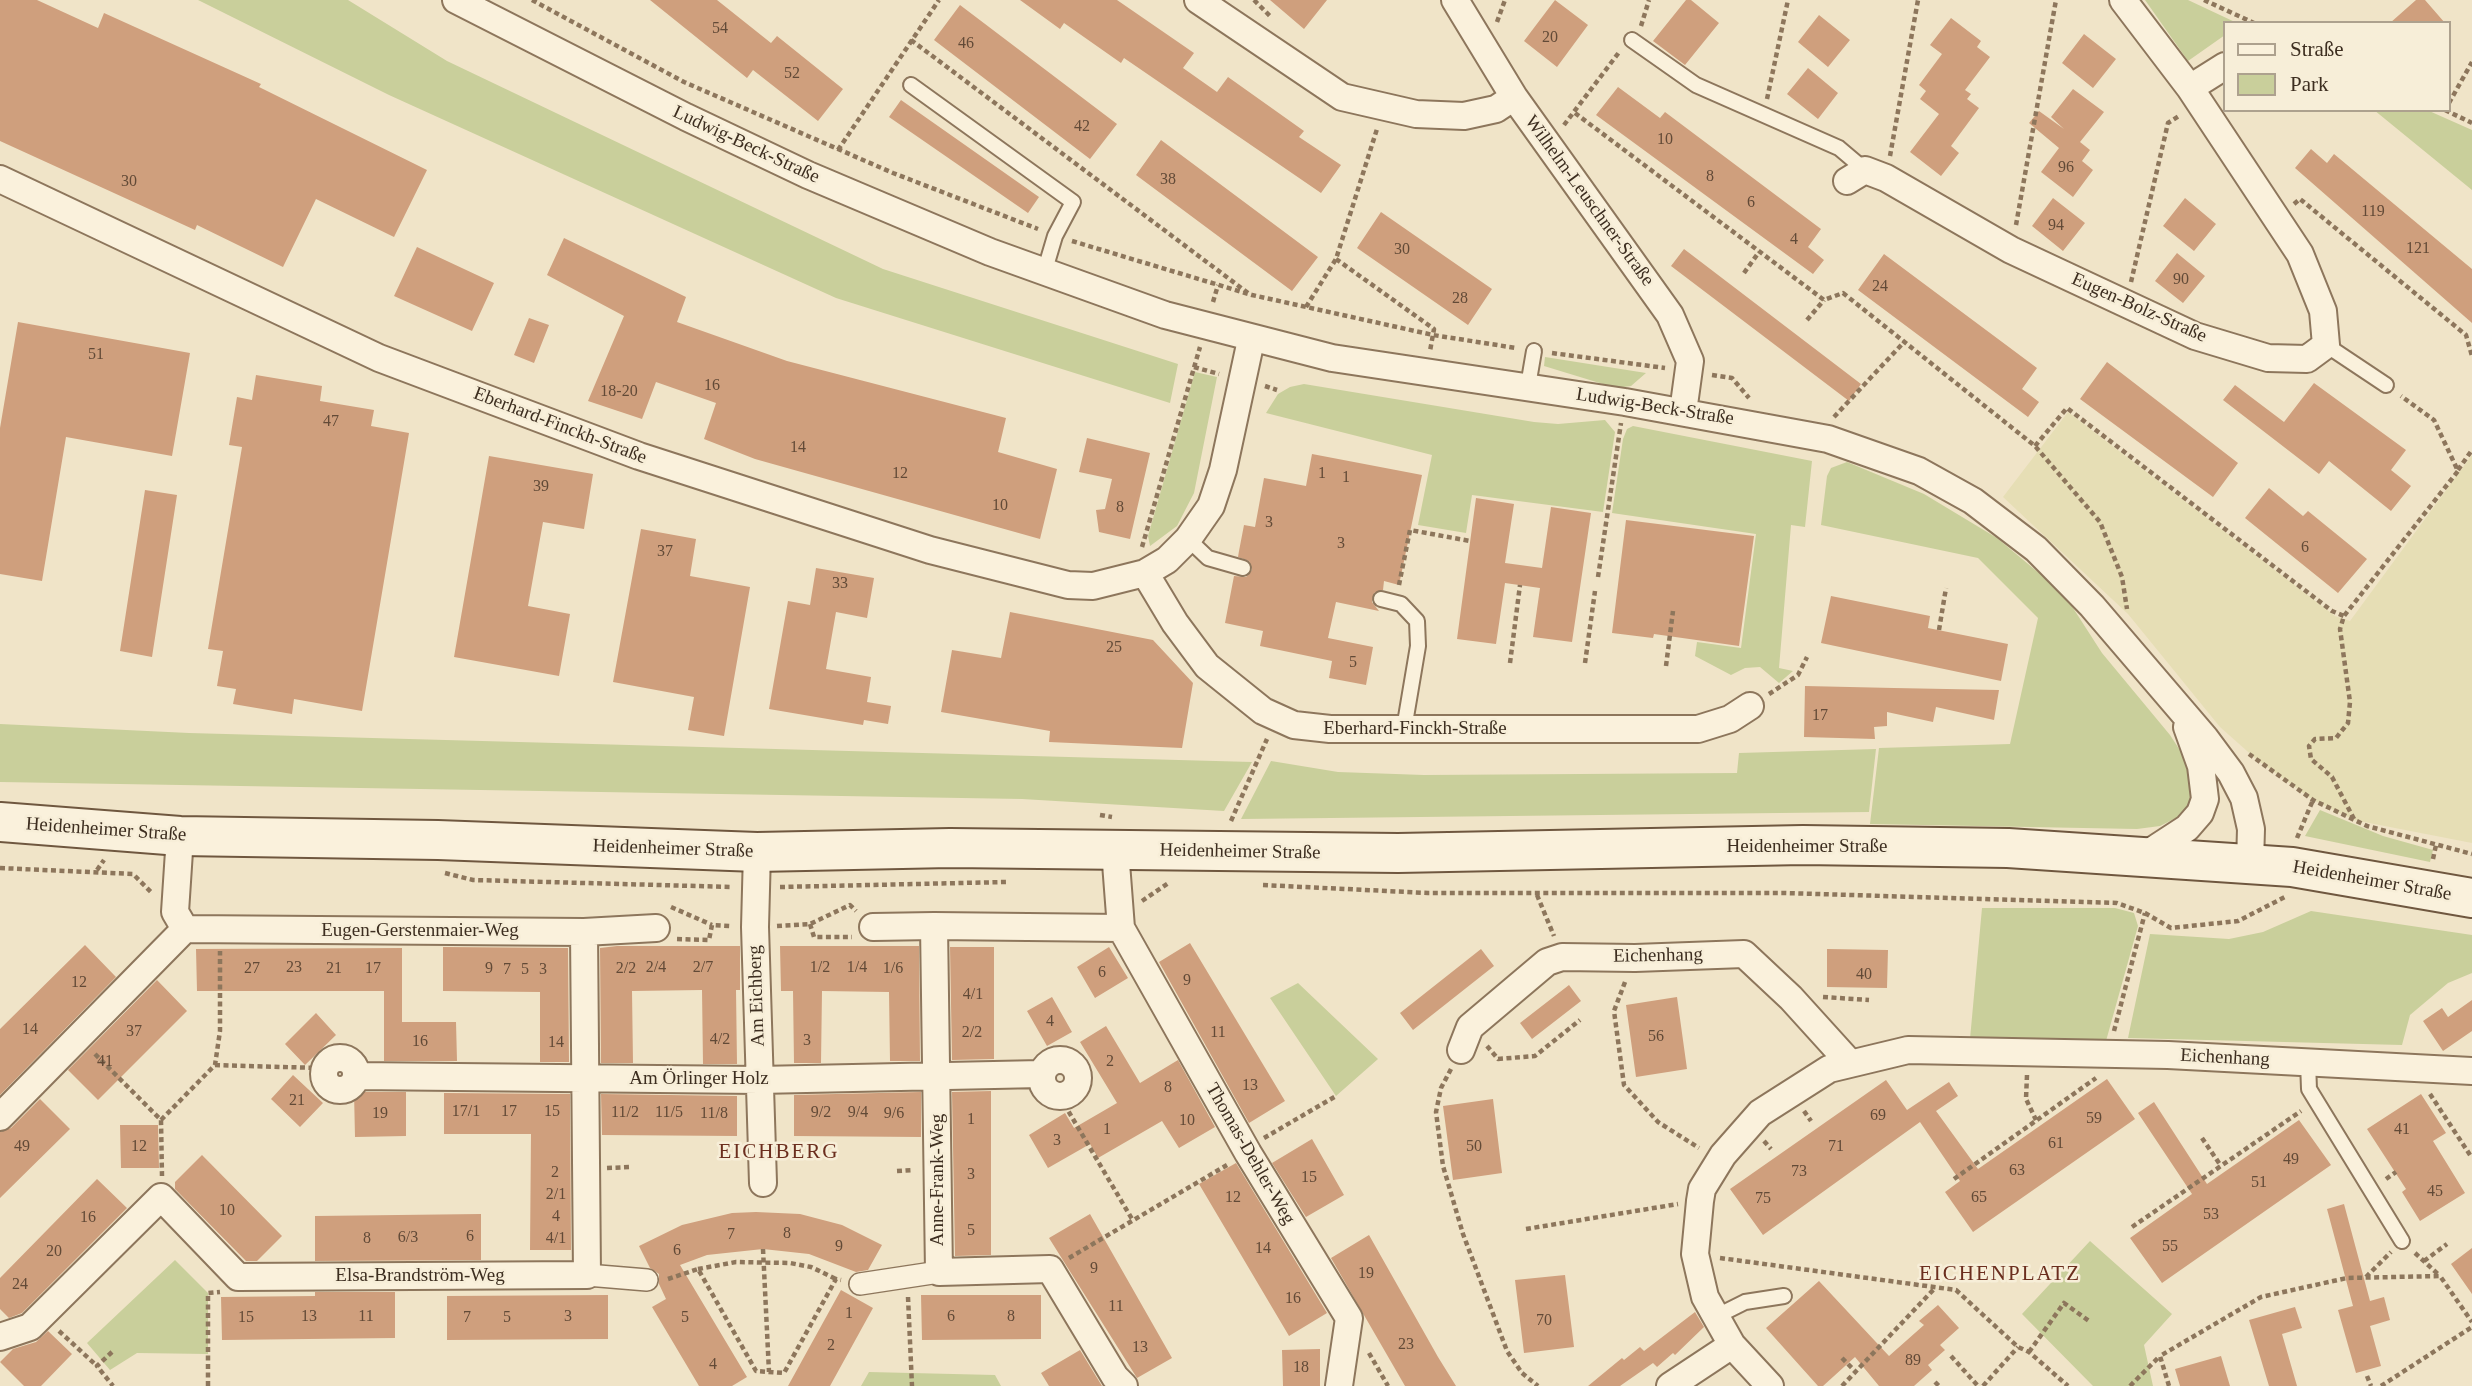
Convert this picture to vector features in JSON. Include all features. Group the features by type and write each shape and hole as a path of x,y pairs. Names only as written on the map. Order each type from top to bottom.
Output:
{"main road":[{"name":"Heidenheimer Straße","path":"2,822 180,836 438,840 757,852 950,848 1425,853 1803,845 2008,848 2250,863 2303,869 2472,898"}],"street":[{"name":"Ludwig-Beck-Straße","path":"456,0 686,117 808,175 1044,273 1205,328 1377,365 1528,386 1828,439 1919,471 1973,501 2036,549 2092,606 2217,752 2241,790 2250,829 2250,863"},
{"path":"1198,0 1342,97 1416,114 1464,116 1496,109 1514,97"},
{"name":"Wilhelm-Leuschner-Straße","path":"1454,0 1514,97 1674,321 1689,361 1683,412"},
{"path":"2123,0 2195,95 2300,254 2323,311 2326,345"},
{"path":"2195,95 2224,67"},
{"name":"Eugen-Bolz-Straße","path":"1856,175 1907,189 2011,250 2195,336 2269,358 2307,359 2326,345"},
{"name":"Eberhard-Finckh-Straße","path":"0,179 368,353 639,456 930,551 1069,585 1093,586 1145,573 1167,560 1188,539 1211,506 1223,470 1251,340"},
{"name":"Eberhard-Finckh-Straße","path":"1145,573 1175,624 1207,666 1275,719 1319,729 1698,729 1730,719 1750,706"},
{"name":"Ludwig-Beck-Straße","path":"2144,856 2187,828 2200,813 2205,799 2201,766 2180,709"},
{"path":"0,1117 80,1039 180,921 180,836"},
{"name":"Thomas-Dehler-Weg","path":"1115,850 1120,922 1247,1151 1349,1318 1339,1386"},
{"name":"Am Eichberg","path":"757,852 755,928 763,1183"},
{"name":"Eugen-Gerstenmaier-Weg","path":"180,921 584,932 656,928"},
{"path":"873,927 1120,922"},
{"name":"Anne-Frank-Weg","path":"934,926 939,1272 1050,1269"},
{"path":"584,932 587,1275 646,1280"},
{"name":"Eichenhang","path":"1562,957 1635,958 1744,954 1804,1011 1849,1062"},
{"path":"1466,1038 1547,962 1562,957"},
{"name":"Eichenhang","path":"1770,1386 1732,1345 1705,1297 1695,1254 1702,1189 1719,1161 1760,1113 1829,1069 1908,1049 2108,1056 2168,1055 2472,1071"},
{"name":"Am Örlinger Holz","path":"324,1073 328,1062 343,1057 353,1063 356,1076 760,1080 938,1074 1041,1074 1046,1065 1058,1059 1074,1066 1078,1080 1073,1091 1060,1097"},
{"name":"Elsa-Brandström-Weg","path":"0,1337 30,1327 161,1198 238,1277 587,1275"},
{"path":"1050,1269 1115,1377 1124,1386"},
{"path":"860,1284 939,1272"},
{"path":"1670,1386 1732,1345"}],"lane":[{"path":"1632,40 1696,85 1839,148 1856,175"},
{"path":"911,85 1073,202 1055,236 1044,273"},
{"path":"2326,345 2386,385"},
{"path":"1528,386 1534,351"},
{"path":"1188,539 1208,558 1243,568"},
{"path":"1381,599 1401,604 1417,621 1418,646 1404,729"},
{"path":"2308,1062 2309,1089 2402,1241"},
{"path":"1715,1317 1745,1302 1784,1297"}],"path":[{"path":"838,150 940,0"},
{"path":"1649,0 1645,19 1632,40 1575,113 1824,300"},
{"path":"1764,114 1788,0"},
{"path":"1892,144 1918,0"},
{"path":"2011,250 2056,0"},
{"path":"2204,0 2250,21"},
{"path":"911,40 1252,295"},
{"path":"2451,99 2472,62"},
{"path":"2126,304 2168,123 2195,95"},
{"path":"1306,307 1336,259 1383,108"},
{"path":"2449,112 2472,123"},
{"path":"2277,219 2300,198 2466,335 2472,356"},
{"path":"1744,273 1759,252"},
{"path":"1336,259 1434,329 1433,335"},
{"path":"1807,320 1824,300 1843,293 2035,446 2100,522 2122,576 2128,614"},
{"path":"1145,573 1142,546 1205,328"},
{"path":"1826,425 1905,341"},
{"path":"2386,385 2434,420 2458,471"},
{"path":"1598,577 1625,402"},
{"path":"2035,446 2067,408 2332,611 2344,616"},
{"path":"2354,820 2332,777 2311,759 2309,747 2315,739 2336,738 2348,723 2350,702 2340,629 2344,616 2472,450"},
{"path":"1399,584 1410,530 1470,541"},
{"path":"1510,663 1520,585"},
{"path":"1939,630 1946,589"},
{"path":"1585,663 1595,591"},
{"path":"1666,666 1673,611"},
{"path":"1784,685 1798,675 1807,657"},
{"path":"1231,826 1275,719"},
{"path":"2313,800 2386,832 2472,854"},
{"path":"2433,859 2436,845"},
{"path":"0,868 133,874 155,896 165,911 180,921"},
{"path":"1120,922 1174,880"},
{"path":"1259,884 1328,890 1537,895 1784,893 2117,903 2145,913 2171,928 2238,921 2285,897"},
{"path":"1537,895 1562,957"},
{"path":"712,925 709,940 649,939 670,907 712,925 755,928 810,924 850,905 883,938 814,937 810,924"},
{"path":"1954,1179 2097,1077 2108,1056 2145,913"},
{"path":"161,1121 215,1065 220,1031 220,945"},
{"path":"1635,958 1614,1011 1624,1085 1658,1122 1719,1161"},
{"path":"1804,1011 1803,995 1869,1000"},
{"path":"1538,1386 1522,1373 1507,1351 1463,1234 1443,1166 1436,1112 1441,1088 1466,1038 1498,1059 1535,1056 1580,1020"},
{"path":"80,1039 161,1121 162,1168"},
{"path":"2028,1053 2026,1099 2036,1120"},
{"path":"215,1065 318,1068 324,1073"},
{"path":"2429,1070 2429,1091 2472,1158"},
{"path":"1050,1269 1336,1096"},
{"path":"1060,1097 1132,1219"},
{"path":"2132,1227 2316,1101"},
{"path":"2202,1138 2221,1166"},
{"path":"1526,1230 1700,1201"},
{"path":"2366,1277 2402,1241 2440,1276 2472,1324 2388,1384 2381,1386"},
{"path":"2424,1261 2447,1244"},
{"path":"764,1249 769,1372"},
{"path":"1695,1254 1956,1290 2018,1347 2029,1352 2068,1386"},
{"path":"646,1280 664,1280 720,1264 764,1261 811,1267 836,1279 860,1284"},
{"path":"698,1269 755,1371 784,1373 836,1279"},
{"path":"2130,1386 2160,1356 2262,1297 2347,1278 2440,1276"},
{"path":"1842,1386 1936,1288"},
{"path":"208,1293 208,1386"},
{"path":"2029,1352 2064,1303 2089,1321"},
{"path":"42,1315 97,1366 113,1386"},
{"path":"909,1327 912,1386"},
{"path":"1951,1356 1980,1386 2018,1347"},
{"path":"97,1366 112,1352"},
{"path":"1369,1353 1388,1386"},
{"path":"2160,1356 2169,1386"},
{"path":"1842,1358 1856,1372"},
{"path":"2367,1376 2371,1386"}],"shaded area":[{"path":"2068,412 2335,616 2350,621 2472,455 2472,843 2354,820 2313,800 2256,759 2220,727 2128,614 2003,497"}],"green space":[{"path":"198,0 348,0 447,61 883,269 1178,364 1170,403 836,298 389,95"},
{"path":"2145,0 2188,0 2233,21 2224,21 2224,36 2188,61"},
{"path":"2376,112 2432,112 2472,130 2472,190"},
{"path":"1545,357 1646,373 1631,386 1616,388 1544,366"},
{"path":"1195,372 1217,377 1194,493 1177,526 1150,546 1148,536"},
{"path":"1304,384 1534,422 1558,424 1605,420 1615,432 1603,512 1472,495 1466,533 1418,525 1432,455 1266,413 1278,394 1290,387"},
{"path":"1633,426 1812,461 1805,527 1791,525 1779,668 1793,671 1779,683 1760,667 1745,668 1731,675 1695,656 1697,642 1741,648 1756,534 1612,513 1623,439 1627,429"},
{"path":"1847,462 1924,494 1997,538 2064,594 2102,653 2170,735 2187,761 2193,797 2186,813 2160,826 2137,829 1870,824 1879,748 2010,744 2038,618 1978,558 1821,525 1827,476 1831,468"},
{"path":"0,724 189,733 1252,762 1224,811 1022,799 0,782"},
{"path":"1876,749 1869,812 1241,819 1271,761 1338,772 1424,775 1737,773 1739,753"},
{"path":"2320,810 2383,836 2433,850 2430,862 2305,836"},
{"path":"1982,908 2115,908 2134,913 2138,926 2106,1041 1970,1039"},
{"path":"2311,911 2472,935 2472,973 2448,983 2410,1015 2402,1045 2128,1038 2150,934 2229,939 2263,932"},
{"path":"1298,983 1378,1059 1336,1096 1270,998"},
{"path":"2090,1241 2172,1314 2144,1345 2153,1386 2093,1386 2022,1314"},
{"path":"175,1260 208,1293 208,1354 137,1353 110,1370 87,1343"},
{"path":"869,1372 995,1375 1001,1386 861,1386"}],"building":[{"path":"0,0 37,0 98,28 104,13 261,84 259,87 427,170 394,237 316,199 283,267 197,225 195,230 0,141"},
{"path":"650,0 717,0 771,43 777,36 843,89 818,121 753,70 747,78"},
{"path":"1020,0 1117,0 1194,53 1183,68 1217,92 1228,77 1304,131 1299,137 1341,165 1321,193 1124,58 1121,63 1064,23 1060,29"},
{"path":"1270,0 1327,0 1304,29"},
{"path":"1555,0 1588,25 1557,67 1524,41"},
{"path":"1686,0 1691,0 1719,23 1685,65 1653,41"},
{"path":"2416,0 2425,0 2443,21 2392,21"},
{"path":"960,5 1117,124 1090,159 934,40"},
{"path":"1819,15 1850,40 1828,67 1798,42"},
{"path":"1951,18 1981,41 1977,47 1990,57 1965,90 1971,94 1967,99 1979,108 1951,146 1959,153 1941,176 1910,152 1939,114 1920,99 1926,91 1919,85 1942,54 1930,45"},
{"path":"2084,34 2116,59 2093,88 2062,63"},
{"path":"1808,68 1838,93 1818,119 1787,94"},
{"path":"1618,87 1660,118 1665,112 1821,229 1808,247 1824,260 1813,274 1596,115"},
{"path":"2073,89 2104,112 2080,142 2090,150 2082,161 2093,170 2073,197 2041,172 2059,148 2029,123 2039,111 2064,129 2051,117"},
{"path":"901,100 1039,197 1028,213 889,117"},
{"path":"1161,140 1318,257 1292,291 1136,175"},
{"path":"2311,149 2327,163 2334,154 2472,269 2472,323 2295,168"},
{"path":"2053,198 2085,223 2063,251 2032,226"},
{"path":"2185,198 2216,224 2194,251 2163,226"},
{"path":"1381,212 1492,289 1468,325 1357,248"},
{"path":"564,238 686,297 677,322 787,361 1006,418 998,452 1057,469 1040,539 755,459 704,439 716,403 656,382 642,419 588,401 624,316 547,275"},
{"path":"417,247 494,283 472,331 394,296"},
{"path":"1684,249 1861,384 1849,401 1671,266"},
{"path":"2177,253 2205,276 2183,303 2155,281"},
{"path":"1884,254 2037,368 2022,389 2039,402 2028,417 1858,290"},
{"path":"529,318 549,325 534,363 514,355"},
{"path":"18,322 190,353 172,456 66,437 42,581 0,574 0,428"},
{"path":"2107,362 2238,463 2213,497 2080,399"},
{"path":"256,375 322,386 320,401 374,410 371,426 409,433 362,711 294,699 292,714 233,704 236,689 217,686 223,651 208,649 242,447 229,445 237,397 252,400"},
{"path":"2314,383 2406,450 2391,470 2411,486 2391,511 2329,461 2319,474 2223,400 2235,385 2284,422"},
{"path":"1087,438 1150,453 1130,539 1099,532 1096,510 1105,509 1112,479 1079,472"},
{"path":"1312,454 1422,475 1399,585 1384,581 1383,590 1374,593 1372,602 1379,611 1336,602 1328,638 1373,647 1366,685 1329,678 1332,661 1260,646 1263,631 1225,623 1234,576 1246,577 1252,570 1249,561 1238,557 1244,525 1255,527 1264,478 1306,486"},
{"path":"489,456 593,474 584,529 543,522 528,606 570,614 559,676 454,657"},
{"path":"2269,488 2303,516 2308,511 2367,559 2338,593 2245,518"},
{"path":"145,490 177,495 152,657 120,651"},
{"path":"1476,498 1514,504 1505,563 1542,568 1551,507 1591,513 1572,642 1533,637 1540,588 1505,583 1496,644 1457,639"},
{"path":"1626,520 1754,536 1739,646 1654,634 1653,638 1612,633"},
{"path":"641,529 696,539 690,576 750,587 724,736 688,730 694,697 613,682"},
{"path":"816,568 874,578 867,618 836,612 826,669 871,677 867,702 891,706 888,724 864,720 863,725 769,709 788,601 810,605"},
{"path":"1831,596 1930,616 1928,628 2008,644 2001,681 1821,643"},
{"path":"1010,612 1153,640 1193,683 1182,748 1049,742 1050,731 941,712 952,650 1001,658"},
{"path":"1805,686 1999,690 1994,720 1936,707 1933,722 1887,712 1887,726 1874,727 1875,739 1804,737"},
{"path":"1190,943 1285,1101 1249,1123 1159,962"},
{"path":"85,945 116,977 0,1095 0,1029"},
{"path":"740,946 740,990 736,990 737,1064 703,1064 702,990 632,991 633,1063 601,1063 600,948"},
{"path":"780,946 919,946 920,1061 890,1061 889,992 822,991 821,1063 794,1063 793,991 781,991"},
{"path":"443,947 568,948 569,1062 540,1062 540,992 443,991"},
{"path":"950,947 994,947 994,1059 952,1060"},
{"path":"1109,947 1128,978 1095,998 1077,967"},
{"path":"402,948 402,1022 456,1022 457,1061 384,1061 384,991 197,991 196,949"},
{"path":"1481,949 1494,966 1413,1030 1400,1013"},
{"path":"1827,949 1888,950 1887,988 1827,987"},
{"path":"157,980 187,1011 98,1100 68,1070"},
{"path":"1569,985 1581,1001 1532,1039 1520,1023"},
{"path":"1052,997 1072,1032 1047,1046 1027,1011"},
{"path":"1677,997 1687,1069 1636,1077 1626,1005"},
{"path":"2472,1000 2472,1031 2443,1051 2423,1021 2442,1008 2448,1017"},
{"path":"316,1013 336,1035 305,1065 285,1044"},
{"path":"1106,1026 1140,1083 1178,1060 1215,1127 1179,1148 1162,1121 1098,1158 1090,1144 1048,1168 1029,1135 1065,1113 1074,1128 1117,1103 1080,1042"},
{"path":"293,1075 323,1103 300,1127 271,1099"},
{"path":"2107,1079 2135,1119 1973,1232 1945,1192 1960,1181 1920,1122 1763,1235 1730,1189 1886,1080 1907,1110 1949,1082 1958,1096 1936,1111 1978,1169"},
{"path":"991,1091 991,1255 955,1256 952,1092"},
{"path":"354,1092 406,1092 406,1136 355,1137"},
{"path":"921,1092 921,1137 794,1136 794,1095"},
{"path":"444,1093 570,1094 571,1250 530,1250 531,1134 444,1134"},
{"path":"601,1094 737,1096 737,1136 602,1135"},
{"path":"2421,1094 2446,1133 2433,1141 2465,1193 2420,1221 2402,1192 2406,1189 2367,1129"},
{"path":"40,1099 70,1129 0,1198 0,1132 11,1128"},
{"path":"1493,1099 1502,1173 1453,1180 1443,1106"},
{"path":"2154,1102 2207,1184 2299,1120 2331,1165 2162,1283 2130,1238 2192,1194 2138,1113"},
{"path":"120,1125 158,1125 159,1168 121,1168"},
{"path":"1312,1139 1344,1195 1306,1217 1272,1163"},
{"path":"202,1155 282,1236 257,1261 246,1261 175,1189 175,1182"},
{"path":"1236,1163 1327,1313 1289,1336 1199,1184"},
{"path":"97,1179 127,1208 22,1313 9,1318 0,1309 0,1278"},
{"path":"2344,1204 2370,1301 2384,1297 2390,1320 2370,1326 2381,1366 2356,1373 2338,1310 2353,1306 2327,1209"},
{"path":"732,1213 800,1214 842,1225 882,1245 868,1270 856,1272 809,1254 763,1249 707,1255 680,1265 747,1377 732,1386 699,1386 652,1307 666,1299 659,1284 659,1274 650,1268 639,1246 682,1225"},
{"path":"481,1214 481,1260 315,1261 315,1216"},
{"path":"1090,1214 1172,1358 1137,1378 1049,1238"},
{"path":"1369,1235 1456,1386 1405,1386 1331,1258"},
{"path":"2472,1248 2472,1294 2451,1264"},
{"path":"1565,1275 1574,1347 1524,1353 1515,1280"},
{"path":"1819,1281 1889,1356 1924,1325 1919,1321 1938,1305 1959,1328 1940,1345 1945,1350 1928,1365 1932,1370 1914,1386 1879,1386 1855,1357 1823,1386 1818,1386 1766,1328"},
{"path":"841,1290 873,1308 830,1386 788,1386"},
{"path":"315,1292 395,1292 395,1338 222,1340 221,1297 315,1296"},
{"path":"608,1295 608,1339 447,1340 447,1296"},
{"path":"921,1295 1041,1295 1041,1339 922,1340"},
{"path":"2295,1307 2302,1328 2282,1334 2297,1386 2269,1386 2249,1320"},
{"path":"1695,1312 1704,1327 1675,1355 1673,1353 1657,1367 1653,1363 1620,1386 1588,1386 1622,1358 1624,1360 1640,1347 1644,1351"},
{"path":"48,1331 72,1354 41,1386 24,1386 0,1362 13,1349 36,1342"},
{"path":"1320,1349 1320,1386 1283,1386 1282,1350"},
{"path":"1080,1350 1102,1386 1049,1386 1041,1373"},
{"path":"2221,1356 2230,1386 2180,1386 2175,1369"}],"district":[{"name":"EICHBERG","path":"779,1152"},
{"name":"EICHENPLATZ","path":"2000,1274"}]}
